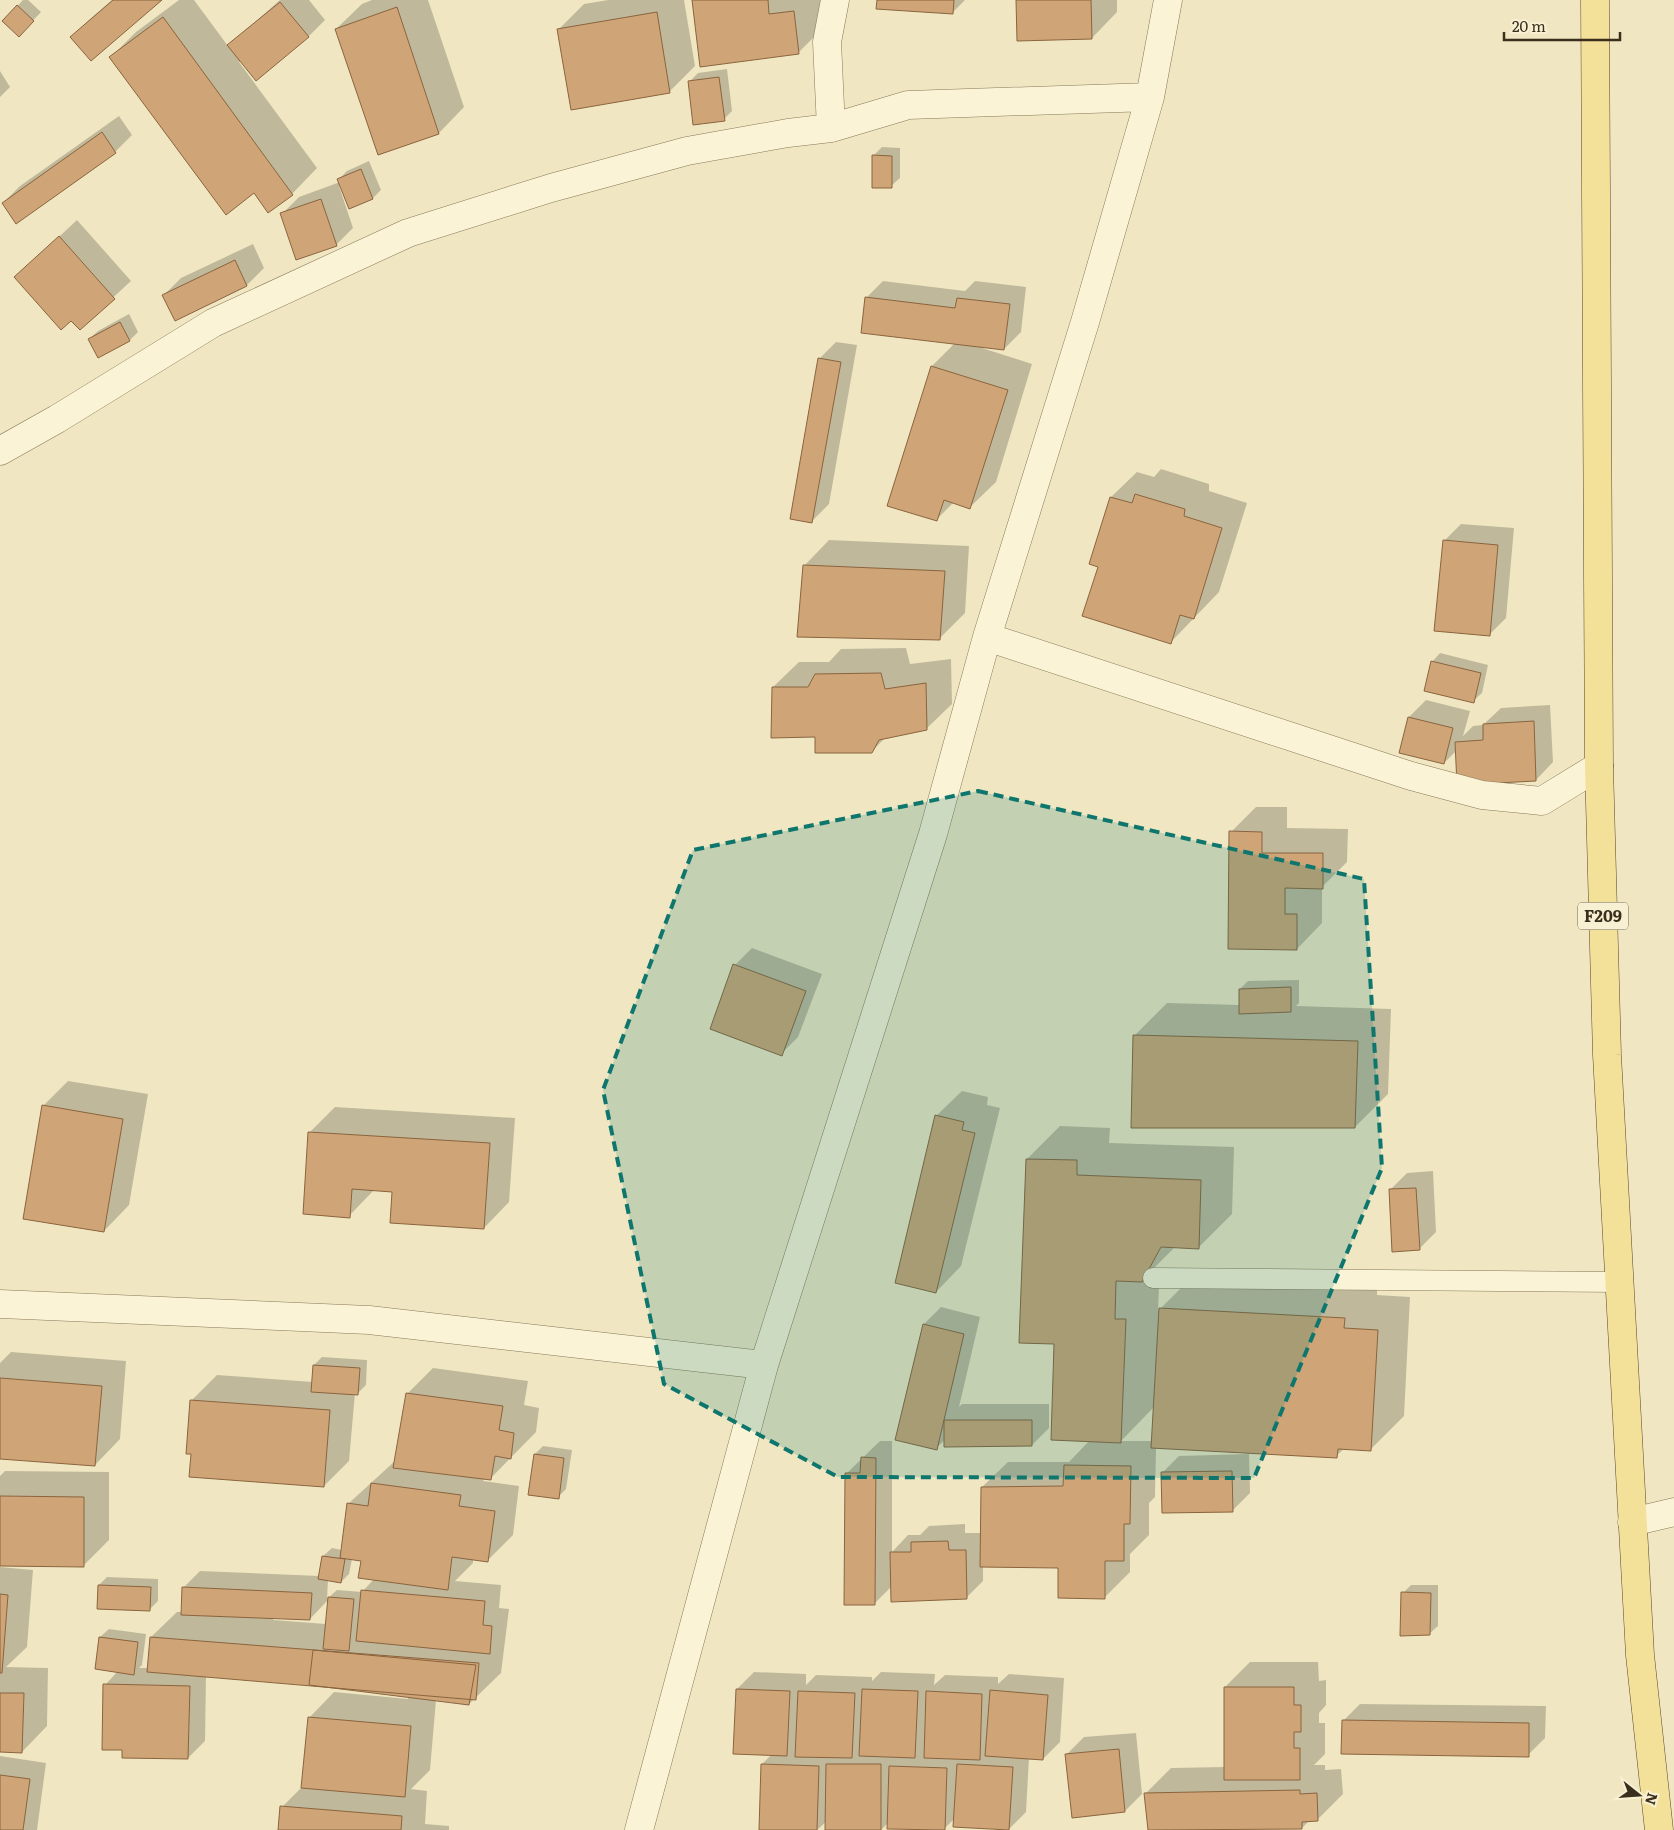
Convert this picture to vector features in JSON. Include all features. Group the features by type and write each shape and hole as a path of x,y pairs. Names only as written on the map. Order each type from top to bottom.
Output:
{"main road":[{"name":"F209","path":"1595,0 1599,766 1607,1055 1640,1655 1659,1830"}],"street":[{"path":"831,128 827,42 836,0"},
{"path":"639,1830 764,1365 932,834 987,637 1085,322 1150,97 1168,0"},
{"path":"0,451 57,419 213,323 408,233 551,188 688,151 788,133 831,128 908,105 1150,97"},
{"path":"987,637 1411,776 1482,796 1542,801 1599,766"},
{"path":"0,1304 369,1320 764,1365"},
{"path":"1632,1522 1674,1512"}],"lane":[{"path":"1153,1278 1619,1282"}],"highlighted area":[{"path":"978,791 1364,879 1382,1168 1254,1478 838,1477 664,1384 603,1090 693,850"}],"building":[{"path":"113,0 162,0 91,61 70,37"},
{"path":"692,0 768,0 769,14 794,11 799,54 700,67"},
{"path":"877,0 954,0 953,14 876,9"},
{"path":"1016,0 1091,0 1092,39 1017,41"},
{"path":"280,2 309,37 256,81 227,45"},
{"path":"17,5 34,21 19,37 2,21"},
{"path":"397,7 439,134 378,155 335,29"},
{"path":"657,12 670,93 571,110 557,29"},
{"path":"163,17 293,195 268,213 254,193 226,215 109,57"},
{"path":"719,77 725,121 693,125 688,81"},
{"path":"102,132 116,153 16,224 2,203"},
{"path":"872,155 892,156 892,188 872,188"},
{"path":"361,169 373,199 349,209 337,179"},
{"path":"321,199 337,246 296,260 280,213"},
{"path":"59,236 115,299 80,330 71,321 61,330 14,277"},
{"path":"235,260 247,286 175,321 162,295"},
{"path":"865,297 955,308 957,298 1010,304 1004,350 861,333"},
{"path":"120,322 130,341 98,358 88,339"},
{"path":"818,358 841,362 812,523 790,519"},
{"path":"931,366 1008,390 970,509 944,500 937,521 887,506"},
{"path":"1135,494 1185,509 1184,516 1222,528 1194,619 1180,615 1171,644 1082,616 1098,567 1089,564 1110,497 1132,503"},
{"path":"1443,540 1498,545 1490,636 1434,631"},
{"path":"803,565 945,571 940,640 797,637"},
{"path":"1431,661 1481,673 1474,703 1424,691"},
{"path":"881,673 885,689 926,683 927,730 879,740 872,753 815,753 815,737 771,738 772,687 808,687 815,674"},
{"path":"1408,717 1453,728 1444,764 1399,753"},
{"path":"1534,721 1536,781 1457,785 1455,742 1483,740 1483,724"},
{"path":"1229,831 1262,832 1262,853 1323,853 1323,889 1285,888 1285,914 1297,914 1297,950 1228,949"},
{"path":"733,964 806,991 782,1056 710,1029"},
{"path":"1291,987 1291,1012 1239,1014 1239,989"},
{"path":"1133,1035 1358,1041 1355,1128 1131,1128"},
{"path":"42,1105 123,1119 104,1232 23,1219"},
{"path":"935,1115 964,1122 962,1130 975,1133 936,1293 895,1283"},
{"path":"308,1132 490,1143 484,1229 390,1223 392,1192 352,1189 350,1218 303,1214"},
{"path":"1026,1159 1077,1160 1077,1175 1201,1180 1199,1249 1161,1247 1142,1282 1116,1281 1115,1319 1126,1319 1121,1443 1051,1440 1054,1344 1019,1343"},
{"path":"1416,1188 1420,1250 1392,1252 1389,1189"},
{"path":"1159,1308 1345,1318 1344,1328 1378,1330 1371,1451 1338,1449 1337,1458 1151,1448"},
{"path":"923,1324 964,1334 937,1450 895,1440"},
{"path":"313,1365 360,1368 358,1395 311,1392"},
{"path":"0,1378 102,1386 95,1466 0,1459"},
{"path":"406,1393 503,1406 499,1430 514,1433 511,1459 495,1456 491,1480 393,1468"},
{"path":"190,1400 330,1410 324,1487 189,1477 191,1454 186,1454"},
{"path":"944,1420 1032,1420 1032,1446 944,1447"},
{"path":"534,1454 564,1458 559,1499 528,1495"},
{"path":"861,1457 876,1458 875,1605 844,1605 845,1473 860,1473"},
{"path":"1064,1465 1131,1466 1130,1524 1124,1524 1124,1561 1105,1561 1105,1599 1058,1598 1058,1568 980,1567 981,1487 1063,1486"},
{"path":"1232,1471 1233,1512 1162,1513 1161,1472"},
{"path":"371,1483 461,1495 459,1506 495,1511 488,1562 452,1557 448,1590 358,1578 361,1561 340,1558 347,1503 368,1506"},
{"path":"0,1496 84,1497 84,1567 0,1566"},
{"path":"948,1541 949,1550 966,1550 967,1599 891,1602 890,1552 911,1552 911,1542"},
{"path":"322,1556 345,1559 341,1583 318,1579"},
{"path":"98,1585 151,1587 150,1611 97,1609"},
{"path":"182,1587 312,1593 310,1620 181,1615"},
{"path":"361,1590 485,1601 483,1625 492,1626 490,1654 356,1641"},
{"path":"1401,1592 1431,1593 1430,1635 1400,1636"},
{"path":"0,1594 8,1595 2,1673 0,1673"},
{"path":"328,1597 354,1599 349,1651 323,1649"},
{"path":"99,1637 138,1642 134,1675 95,1669"},
{"path":"150,1637 479,1663 476,1700 147,1672"},
{"path":"313,1650 476,1665 469,1705 309,1685"},
{"path":"103,1684 190,1686 188,1759 122,1758 122,1750 102,1750"},
{"path":"1224,1687 1294,1687 1294,1705 1301,1705 1301,1732 1294,1732 1294,1748 1300,1748 1300,1780 1224,1780"},
{"path":"736,1689 790,1691 787,1756 733,1754"},
{"path":"862,1689 918,1691 915,1758 859,1756"},
{"path":"990,1690 1048,1695 1043,1760 985,1756"},
{"path":"798,1691 855,1693 852,1758 795,1757"},
{"path":"926,1691 982,1694 980,1760 924,1758"},
{"path":"0,1693 24,1693 22,1753 0,1752"},
{"path":"308,1717 411,1726 405,1797 301,1788"},
{"path":"1342,1720 1529,1723 1529,1757 1341,1754"},
{"path":"1119,1749 1125,1812 1072,1818 1065,1754"},
{"path":"761,1764 819,1766 817,1830 759,1830"},
{"path":"826,1764 881,1764 881,1830 825,1830"},
{"path":"957,1764 1013,1767 1009,1830 953,1827"},
{"path":"889,1766 947,1768 945,1830 887,1829"},
{"path":"0,1775 30,1779 23,1830 0,1830"},
{"path":"1300,1790 1300,1794 1317,1793 1318,1821 1302,1822 1302,1829 1148,1830 1144,1793"},
{"path":"280,1806 402,1816 401,1830 278,1830"}]}
